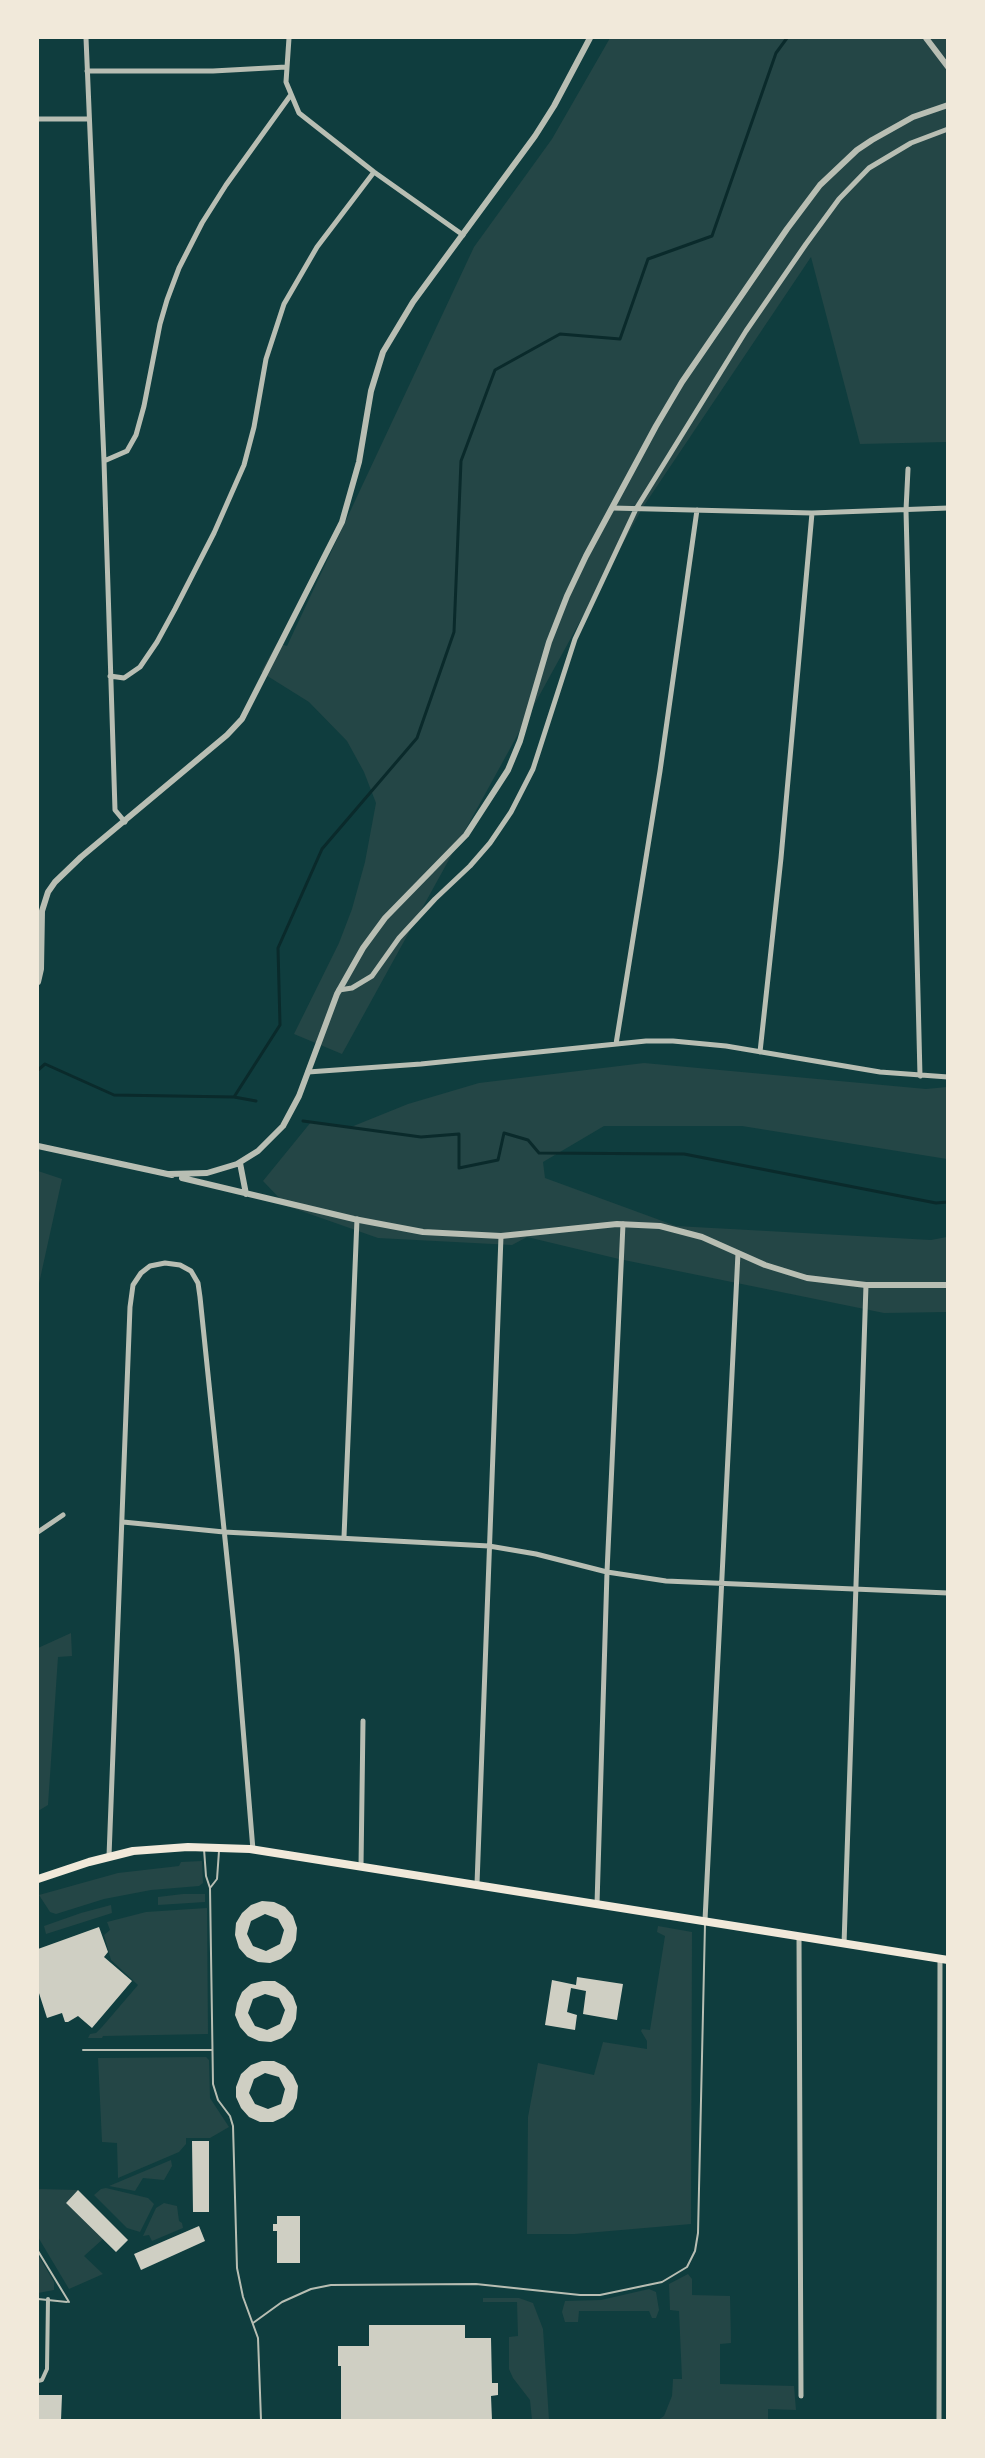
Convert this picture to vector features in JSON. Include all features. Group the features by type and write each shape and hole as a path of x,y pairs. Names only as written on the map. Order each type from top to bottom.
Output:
{"main road":[{"path":"38,1879 109,1856 150,1849 219,1847 253,1850 705,1920 944,1960"}],"street":[{"path":"86,38 104,461 115,810 124,822"},
{"path":"290,38 286,82 299,113 374,172 463,235"},
{"path":"38,982 42,911 48,892 67,869 227,735 242,719 342,522 359,462 371,391 383,352 413,302 554,106 590,38"},
{"path":"926,38 948,67"},
{"path":"87,71 213,71 286,67"},
{"path":"104,461 127,452 136,435 166,300 179,268 213,203 290,96"},
{"path":"169,1174 207,1173 240,1163 268,1142 283,1126 292,1112 339,990 374,932 460,842 500,784 520,741 558,618 586,556 682,382 820,185 857,150 872,140 913,117 948,105"},
{"path":"38,119 89,119"},
{"path":"339,990 352,988 372,976 399,938 490,843 511,812 533,769 575,639 636,509 746,331 839,199 869,168 911,143 948,129"},
{"path":"110,676 124,678 140,667 176,609 244,465 254,427 266,359 284,304 317,247 374,172"},
{"path":"908,469 906,510 920,1076"},
{"path":"612,508 812,513 868,509 948,508"},
{"path":"616,1044 662,760 697,510"},
{"path":"760,1052 781,858 812,513"},
{"path":"308,1072 421,1064 616,1044 683,1041 880,1072 948,1077"},
{"path":"38,1146 423,1232 501,1236 623,1224 670,1228 702,1237 793,1275 821,1281 866,1285 948,1285"},
{"path":"240,1163 246,1194"},
{"path":"344,1537 357,1219"},
{"path":"597,1904 607,1572 623,1224"},
{"path":"477,1884 501,1236"},
{"path":"705,1920 738,1253"},
{"path":"109,1856 131,1292 141,1274 155,1264 171,1263 189,1270 195,1277 200,1297 237,1655 253,1850"},
{"path":"844,1944 854,1590 866,1285"},
{"path":"38,1532 63,1515"},
{"path":"123,1522 224,1532 489,1546 536,1554 607,1572 666,1581 948,1593"},
{"path":"362,1866 363,1720"},
{"path":"799,1936 801,2396"},
{"path":"939,2421 944,1960"},
{"path":"38,2380 42,2380 47,2369 48,2299"}],"lane":[{"path":"204,1847 206,1876 210,1888 212,2050 215,2094 228,2111 233,2126 237,2274 259,2343 261,2421"},
{"path":"210,1888 217,1879 219,1870 219,1847"},
{"path":"253,2323 282,2302 311,2289 331,2285 476,2284 600,2295 662,2282 687,2267 695,2251 698,2233 705,1920"},
{"path":"83,2050 212,2050"},
{"path":"38,2251 69,2302 38,2299"}],"shaded area":[{"path":"610,38 947,38 947,442 860,444 811,257 643,507 342,1054 294,1034 339,943 352,909 365,862 376,803 364,772 347,741 309,702 261,672 277,643 287,646 474,247 552,139"},
{"path":"644,1063 926,1089 947,1087 947,1159 742,1126 604,1126 543,1162 545,1178 676,1226 931,1240 947,1237 947,1312 884,1313 619,1259 527,1237 512,1245 378,1238 287,1206 263,1181 311,1122 351,1127 408,1104 479,1083"},
{"path":"38,1171 62,1179 38,1288"},
{"path":"71,1633 72,1656 58,1657 48,1805 38,1811 38,1648"},
{"path":"202,1861 203,1883 199,1886 151,1890 104,1899 56,1914 50,1912 39,1895 118,1873 179,1866 181,1862"},
{"path":"205,1894 205,1902 158,1905 158,1897"},
{"path":"111,1905 112,1913 46,1934 44,1926"},
{"path":"207,1908 208,2034 88,2038 90,2034 96,2033 102,2027 138,1985 111,1960 104,1935 110,1930 107,1922 146,1912"},
{"path":"658,1926 692,1932 691,2224 575,2234 527,2234 528,2117 538,2063 594,2075 603,2042 647,2049 647,2041 641,2031 642,2029 650,2030 665,1936 657,1932"},
{"path":"206,2057 209,2060 210,2098 229,2127 210,2138 186,2138 186,2144 179,2152 118,2178 117,2143 102,2142 98,2058"},
{"path":"171,2160 172,2166 164,2180 143,2178 135,2191 109,2186"},
{"path":"106,2188 148,2198 154,2204 140,2232 127,2228 94,2195"},
{"path":"38,2189 78,2190 66,2203 103,2239 84,2256 103,2274 69,2289 38,2237"},
{"path":"164,2203 177,2206 179,2221 183,2228 152,2241 149,2235 143,2236 156,2208"},
{"path":"38,2255 54,2282 54,2290 38,2293"},
{"path":"688,2274 692,2279 692,2295 730,2296 731,2343 720,2344 720,2384 794,2386 796,2410 768,2409 768,2420 658,2420 664,2416 672,2396 673,2379 682,2379 679,2311 670,2310 669,2284"},
{"path":"649,2289 656,2292 659,2310 656,2318 652,2318 649,2311 579,2311 578,2322 565,2322 562,2312 565,2301 601,2300"},
{"path":"483,2298 519,2298 533,2303 543,2329 549,2420 532,2420 530,2400 509,2369 509,2337 518,2336 517,2302 483,2302"}],"building":[{"path":"262,1901 274,1902 285,1907 293,1916 297,1928 296,1940 291,1951 281,1959 270,1963 258,1962 247,1957 239,1948 235,1935 236,1923 251,1905","holes":["265,1914 278,1919 284,1930 280,1944 266,1951 253,1946 247,1934 251,1921"]},
{"path":"99,1927 108,1952 104,1957 132,1981 92,2028 78,2016 68,2022 65,2022 62,2013 47,2018 38,1990 38,1949"},
{"path":"577,1977 623,1984 617,2020 583,2014 586,1991 571,1988 567,2012 577,2015 575,2030 545,2025 552,1980 576,1985"},
{"path":"275,1981 293,1996 297,2007 296,2019 291,2030 282,2038 271,2042 259,2041 248,2036 240,2027 235,2015 237,2003 242,1992 251,1984","holes":["265,1994 279,1998 285,2010 280,2024 267,2030 255,2026 248,2013 253,1999"]},
{"path":"262,2061 274,2061 285,2066 293,2075 298,2086 297,2098 293,2109 284,2117 273,2122 260,2122 249,2117 241,2108 236,2097 236,2087 241,2074 251,2065","holes":["265,2073 279,2077 285,2089 281,2104 268,2109 255,2104 249,2093 254,2079"]},
{"path":"192,2141 209,2141 209,2212 193,2212"},
{"path":"78,2190 128,2240 116,2252 66,2203"},
{"path":"277,2216 300,2216 300,2263 277,2263 277,2231 273,2231 273,2224 277,2224"},
{"path":"199,2226 205,2241 141,2270 134,2254"},
{"path":"369,2325 465,2325 465,2338 491,2338 492,2383 498,2383 498,2395 491,2396 492,2420 341,2420 341,2366 338,2366 338,2346 369,2346"},
{"path":"38,2395 62,2395 61,2420 38,2420"}],"waterway":[{"path":"38,1070 45,1064 114,1095 234,1097 280,1025 278,948 322,849 417,738 454,632 461,461 495,370 560,334 620,339 648,259 712,236 776,53 787,38"},
{"path":"234,1097 256,1101"},
{"path":"303,1121 421,1137 459,1134 459,1168 498,1160 504,1133 528,1140 539,1153 684,1154 936,1203 948,1202"}]}
